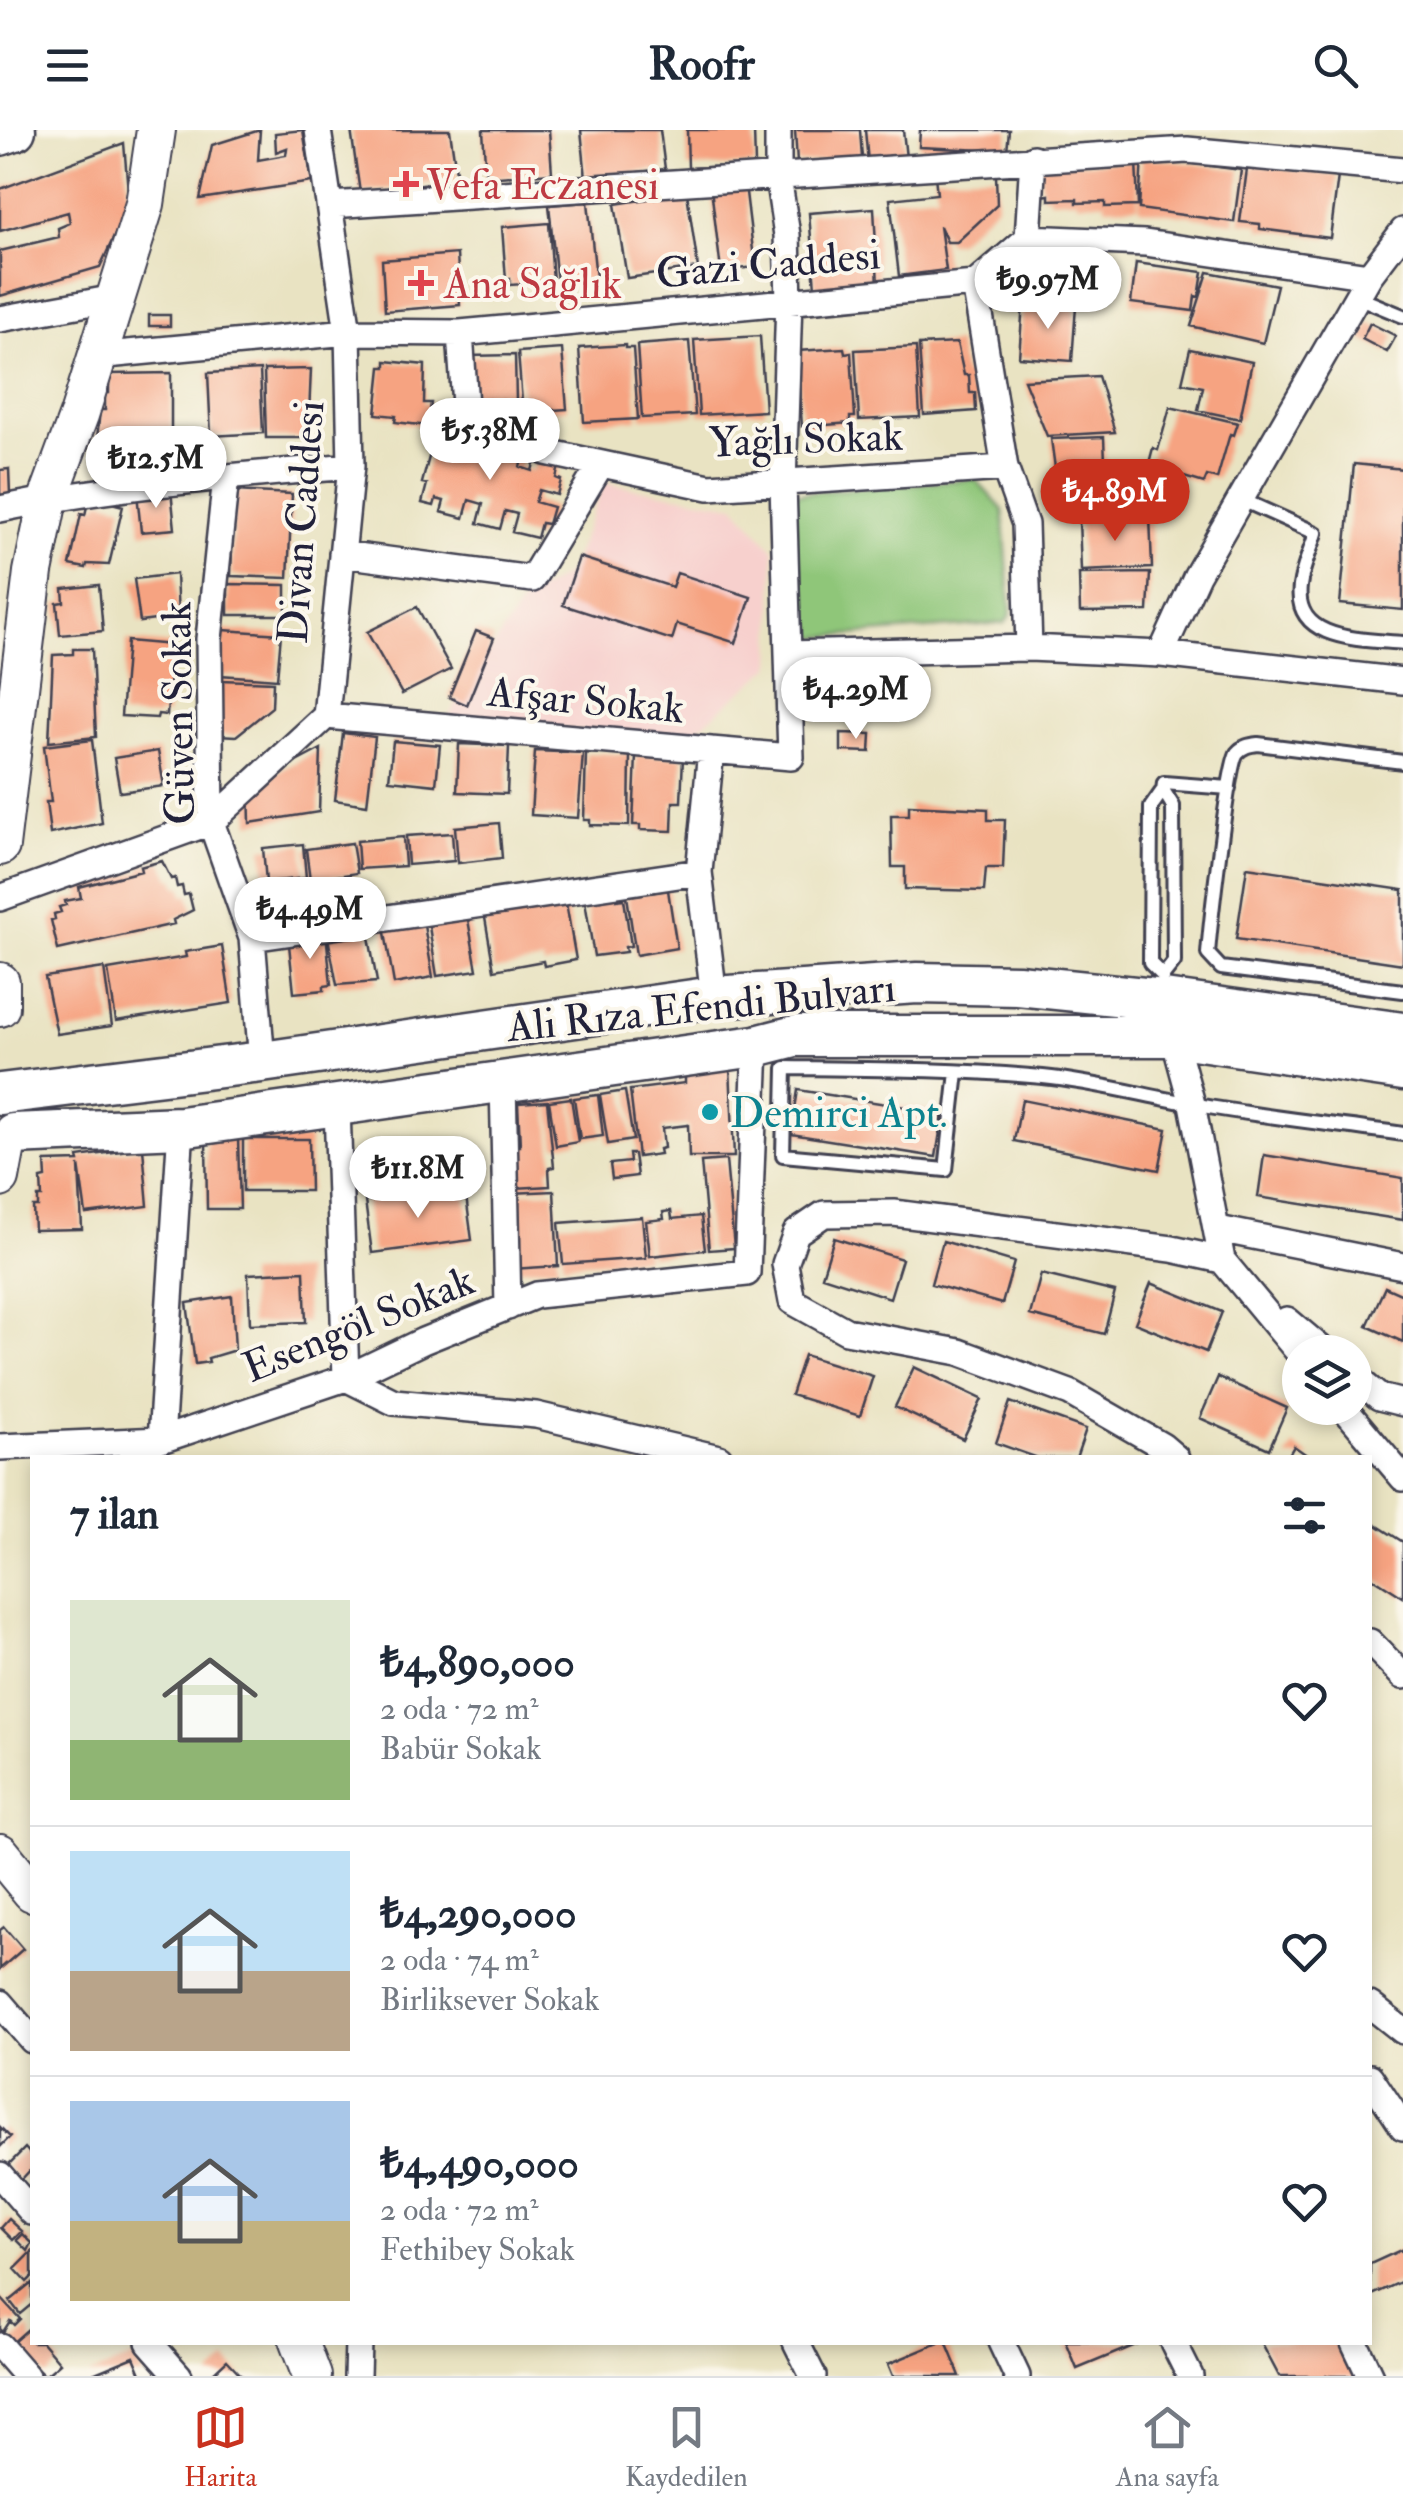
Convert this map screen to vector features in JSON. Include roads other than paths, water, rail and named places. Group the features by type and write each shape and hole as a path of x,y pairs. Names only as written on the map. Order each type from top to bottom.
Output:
{"main road":[{"path":"0,135 15,130"},
{"path":"0,846 8,712 32,572 48,499 145,204 156,130"},
{"path":"0,982 0,1007"},
{"name":"Ali Rıza Efendi Bulvarı","path":"0,1094 262,1062 714,997 918,983 1018,986 1403,1070"},
{"name":"Ali Rıza Efendi Bulvarı","path":"5,1149 338,1107 756,1046 794,1036 1168,1018 1403,1033"},
{"path":"0,1094 13,1107 16,1117 5,1149"},
{"path":"0,1853 30,1890"},
{"path":"299,2345 312,2376"}],"street":[{"name":"Divan Caddesi","path":"318,130 348,332 351,466 326,716"},
{"path":"711,750 791,757 783,484 790,300 787,235 778,177 778,130"},
{"path":"330,205 1186,150 1403,170"},
{"path":"1028,238 1033,158"},
{"path":"1160,654 1196,575 1363,287 1403,231"},
{"path":"1030,648 1025,524 1005,468 974,284 1028,238 1144,243 1363,287"},
{"name":"Gazi Caddesi","path":"96,356 348,332 460,332 974,284"},
{"path":"0,319 115,298"},
{"name":"Yağlı Sokak","path":"460,332 466,420 546,452 709,487 1005,468"},
{"path":"342,554 532,579 600,464"},
{"path":"0,509 226,476 351,466"},
{"name":"Güven Sokak","path":"226,476 209,639 211,822 252,938 262,1062"},
{"path":"788,654 1030,648 1160,654 1403,681"},
{"path":"0,898 211,822 326,716"},
{"name":"Afşar Sokak","path":"326,716 711,750 699,872 714,997"},
{"path":"252,938 699,872"},
{"path":"1168,1018 1230,1270 1284,1335"},
{"name":"Esengöl Sokak","path":"0,1447 161,1440 346,1378 423,1341 537,1295 747,1273 756,1046"},
{"path":"503,1082 508,1307"},
{"path":"338,1107 346,1378 394,1402 536,1414 707,1455"},
{"path":"161,1440 181,1127"},
{"path":"1172,1455 1070,1393 960,1352 846,1331 792,1301 785,1264 796,1233 824,1214 859,1213 931,1218 1172,1249 1230,1270 1305,1335"},
{"path":"1218,1229 1403,1266"},
{"path":"1372,1392 1403,1403"},
{"path":"1358,1425 1403,1478"},
{"path":"1372,1644 1403,1676"},
{"path":"0,2003 30,2038"},
{"path":"1372,2006 1403,2031"},
{"path":"1372,2080 1403,2127"},
{"path":"0,2175 30,2210"},
{"path":"152,2345 179,2376"},
{"path":"357,2376 358,2345"},
{"path":"797,2345 812,2376"},
{"path":"1002,2345 1017,2376"},
{"path":"1174,2345 1190,2376"},
{"path":"1355,2345 1370,2376"},
{"path":"0,2346 26,2376"}],"lane":[{"path":"1363,287 1403,316"},
{"path":"1240,499 1316,533 1300,593 1304,611 1316,627 1334,636 1403,643"},
{"path":"1403,762 1252,744 1241,750 1234,760 1229,788 1209,948 1215,965 1403,991"},
{"path":"1164,787 1229,788"},
{"path":"1164,787 1173,806 1174,962 1163,976 1150,963 1150,807 1164,787"},
{"path":"957,1072 946,1170 782,1155 784,1068 957,1072 1042,1077 1113,1086 1192,1104 1403,1134"}],"place":[{"name":"Vefa Eczanesi","path":"406,184"},
{"name":"Ana Sağlık","path":"421,283"},
{"name":"Demirci Apt.","path":"710,1112"}]}
